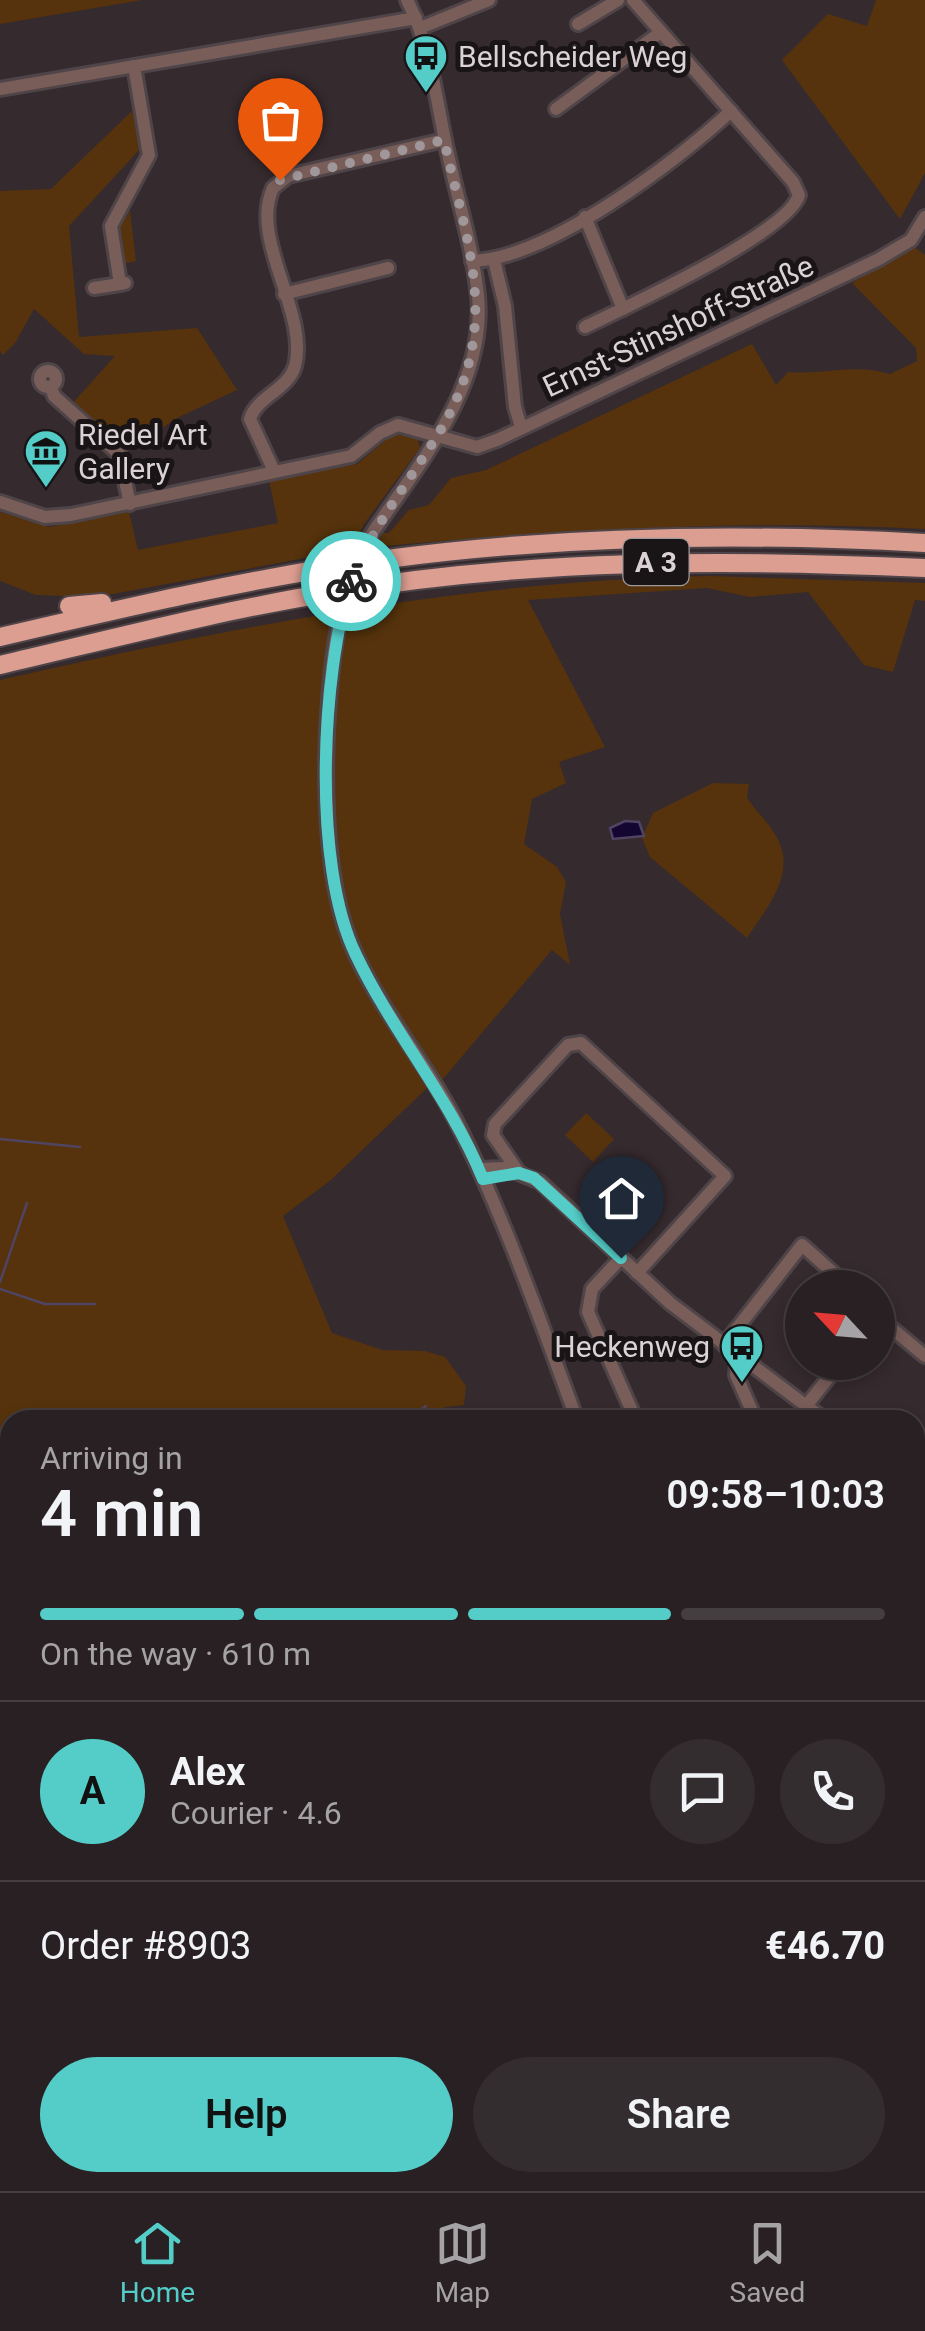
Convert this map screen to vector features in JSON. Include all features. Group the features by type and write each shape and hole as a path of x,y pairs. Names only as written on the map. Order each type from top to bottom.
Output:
{"highway":[{"name":"A 3","path":"0,636 163,599 388,559 527,545 653,536 801,536 925,543"},
{"name":"A 3","path":"0,664 334,592 419,580 655,562 925,568"},
{"path":"69,606 163,599"}],"street":[{"path":"407,0 418,23 478,298 472,356 438,436 371,535 338,625 328,718 336,895 356,957 446,1102 481,1174 573,1410"},
{"path":"0,90 418,23 488,0"},
{"path":"578,24 618,0"},
{"path":"585,327 712,263 788,213 799,194 633,0"},
{"path":"556,109 661,32"},
{"path":"94,288 122,283 111,226 149,156 134,66"},
{"path":"472,260 494,260 586,216 663,168 730,111"},
{"path":"274,471 252,426 253,410 280,388 295,366 267,206 280,180 444,140"},
{"path":"586,216 623,308"},
{"name":"Ernst-Stinshoff-Straße","path":"0,502 45,517 130,504 350,456 380,433 398,426 477,447 608,390 689,347 879,259 911,240 925,217"},
{"path":"494,260 506,306 514,407 521,427"},
{"path":"284,294 388,268"},
{"path":"51,386 54,396 119,454 130,504"},
{"path":"519,1173 494,1135 494,1124 568,1045 582,1043 725,1176 637,1273"},
{"path":"481,1174 501,1167 544,1186 637,1273 811,1410"},
{"path":"724,1345 802,1244 830,1270"},
{"path":"621,1258 592,1289 588,1312 632,1410"},
{"path":"895,1330 925,1356"},
{"path":"738,1355 736,1375 752,1410"},
{"path":"806,1406 827,1380"}],"shaded area":[{"path":"0,0 142,0 0,24"},
{"path":"876,0 925,0 925,173 900,219 782,60 828,14 867,26"},
{"path":"132,111 140,149 69,226 79,337 197,328 237,390 177,418 124,454 71,405 115,356 84,354 34,309 15,343 3,355 0,351 0,191 51,189"},
{"path":"130,211 136,261 123,264 117,231"},
{"path":"913,246 925,255 925,529 787,525 650,528 376,547 383,533 389,533 409,510 429,505 451,478 486,470 752,344 776,385 788,372 864,369 890,374 917,361 916,348 852,283"},
{"path":"393,434 418,438 420,448 364,524 353,549 97,597 36,595 0,581 0,512 49,527 129,512 138,550 278,523 269,480 357,464"},
{"path":"711,576 925,583 925,601 915,600 893,672 864,665 808,592 750,597 707,588 528,600 605,747 559,762 566,783 532,799 524,844 557,867 566,882 560,914 570,965 552,950 443,1079 427,1088 331,1180 283,1216 332,1333 382,1350 425,1351 445,1357 466,1386 464,1405 443,1410 0,1410 0,680 176,642 353,610 531,586"},
{"path":"713,783 749,784 747,798 773,831 782,850 784,863 777,889 747,938 650,857 642,838 653,813"},
{"path":"625,821 639,822 644,836 613,839 610,828"},
{"path":"586,1113 614,1139 593,1162 565,1135"}],"waterway":[{"path":"0,1139 80,1147"},
{"path":"0,1282 27,1203"},
{"path":"0,1289 45,1304 95,1304"},
{"path":"420,1410 426,1406"}],"way so far":[{"path":"280,180 444,140 472,260 478,324 472,356 453,408 371,535 351,581"}],"place":[{"name":"Bellscheider Weg","path":"426,94"},
{"name":"Riedel Art Gallery","path":"46,489"},
{"name":"Heckenweg","path":"742,1384"}],"route":[{"path":"351,581 338,625 328,718 331,859 336,895 352,946 380,999 446,1102 483,1179 511,1173 534,1178 621,1258"}]}
